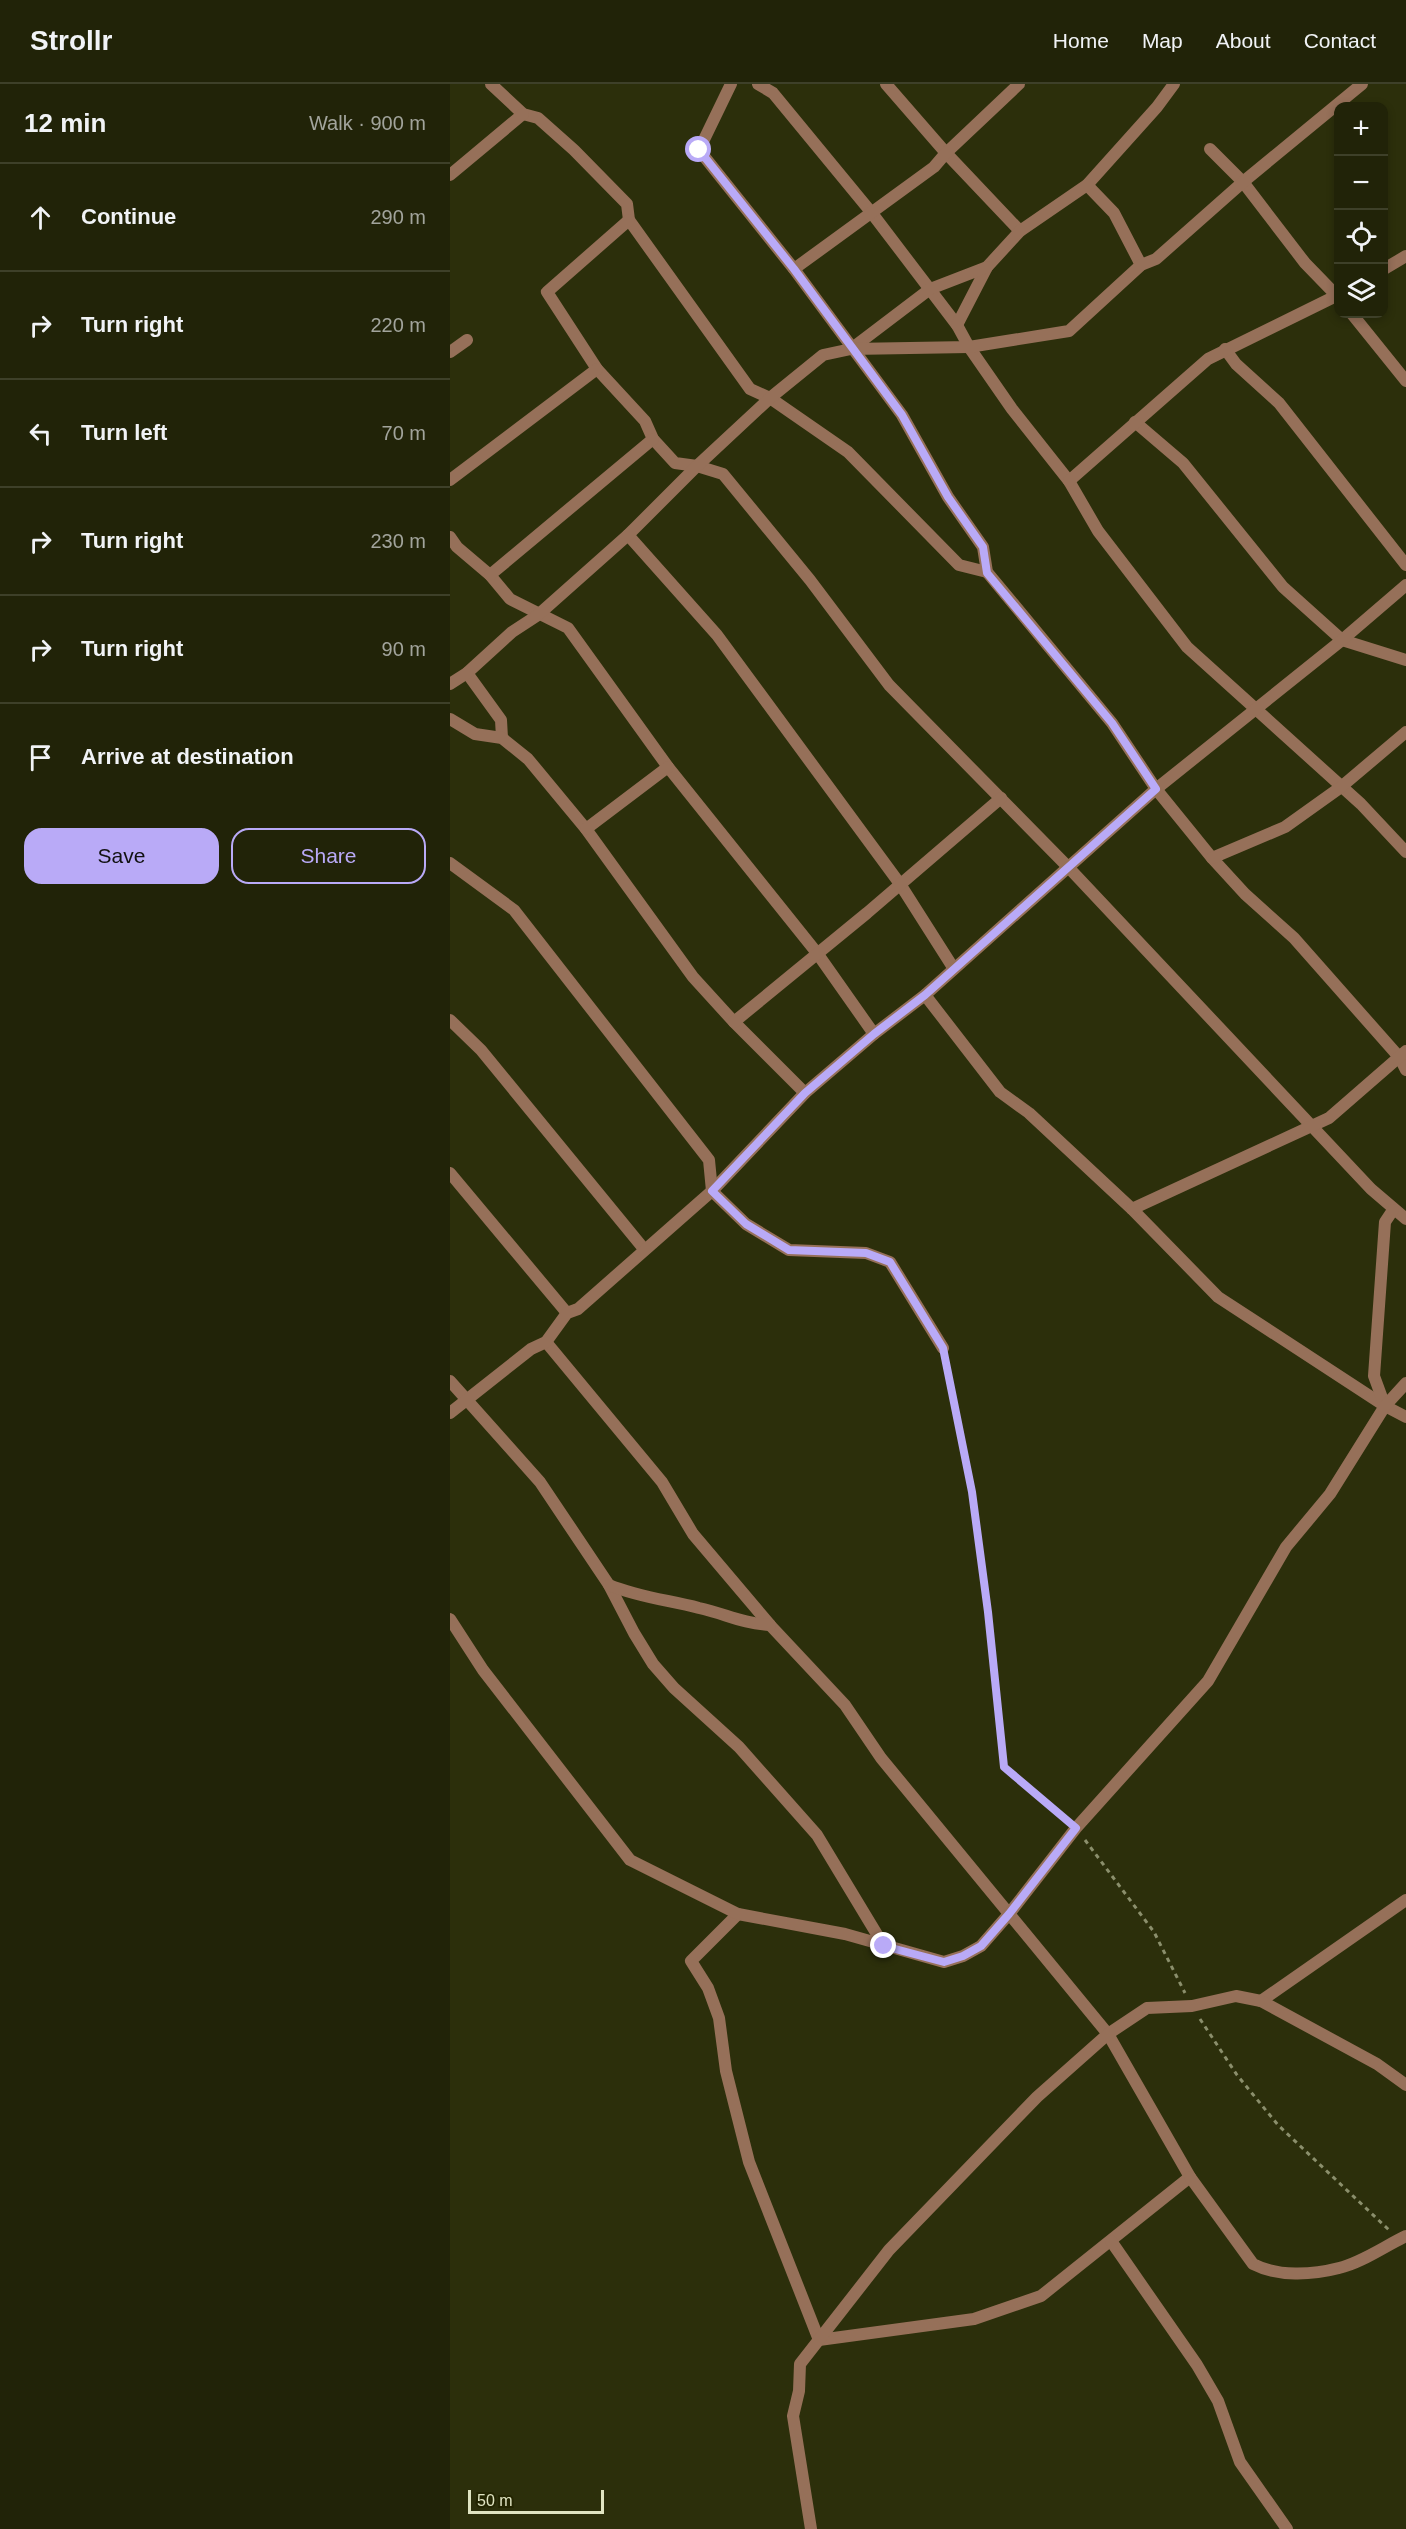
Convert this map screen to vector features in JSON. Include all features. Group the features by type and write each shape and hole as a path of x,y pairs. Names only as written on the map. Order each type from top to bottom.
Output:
{"street":[{"path":"491,84 523,114 538,118 574,150 627,204 629,220 750,389 770,398 848,452 959,565 987,573"},
{"path":"731,84 699,150 794,269 902,415 948,497 983,547 987,573 1112,723 1156,789 1212,858 1245,894 1294,938 1404,1060 1329,1118 1132,1209"},
{"path":"758,84 773,93 872,212 957,325 969,347 1012,409 1069,481 1098,531 1187,647 1361,804 1406,852"},
{"path":"886,84 946,153 1020,231"},
{"path":"794,269 934,167 1019,84"},
{"path":"957,325 987,267 1020,231 1087,185 1157,107 1174,84"},
{"path":"450,684 467,673 512,632 538,615 627,535 770,398 823,355 851,349 969,347 1069,331 1141,265 1156,259 1243,182 1362,84"},
{"path":"450,175 523,114"},
{"path":"1210,149 1243,182 1305,263 1334,292"},
{"path":"1087,185 1114,213 1141,265"},
{"path":"629,220 547,292 597,369 645,421 653,439 675,463 697,466 723,474 810,580 889,686 1069,868 1310,1126 1393,1210 1406,1219"},
{"path":"1388,266 1406,256"},
{"path":"851,349 930,289 987,267"},
{"path":"1069,481 1208,359 1334,298"},
{"path":"1355,318 1406,381"},
{"path":"450,352 467,340"},
{"path":"1225,349 1236,364 1279,403 1406,565"},
{"path":"450,480 597,369"},
{"path":"1135,423 1183,463 1283,587 1342,640 1406,660"},
{"path":"490,575 653,439"},
{"path":"627,535 717,635 900,884 954,969"},
{"path":"452,545 490,575 510,599 568,628 668,767 817,953 874,1034"},
{"path":"450,1413 531,1349 546,1342 567,1313 578,1309 712,1191 805,1093 874,1034 925,995 1156,789 1257,710 1406,585"},
{"path":"467,673 501,720 502,738"},
{"path":"450,719 475,734 502,738 528,759 586,828 693,977 805,1093"},
{"path":"1212,858 1285,827 1341,788 1406,732"},
{"path":"586,828 668,767"},
{"path":"734,1022 1001,798"},
{"path":"450,863 514,910 709,1160 712,1191 746,1224 789,1250 866,1253 890,1262 943,1348"},
{"path":"925,995 1000,1092 1029,1113 1132,1209 1218,1297 1385,1406 1406,1417"},
{"path":"450,1020 481,1050 644,1249"},
{"path":"450,1173 567,1313"},
{"path":"1385,1406 1374,1377 1385,1222 1393,1210"},
{"path":"546,1342 662,1482 693,1534 770,1625 845,1705 881,1758 1108,2034 1190,2177 1253,2264 1265,2271 1298,2274 1340,2268 1404,2241"},
{"path":"450,1381 540,1482 609,1585 634,1633 667,1680 740,1747 817,1835 884,1946"},
{"path":"450,1619 483,1670 630,1860 738,1914 845,1934 944,1962 963,1956 981,1946 1076,1828 1208,1681 1286,1546 1330,1494 1385,1406 1406,1383"},
{"path":"609,1585 657,1600 700,1608 746,1623 770,1625"},
{"path":"1261,2001 1406,1900"},
{"path":"738,1914 692,1961 708,1988 720,2018 726,2071 749,2162 819,2340"},
{"path":"811,2529 793,2416 799,2391 800,2364 890,2250 1036,2097 1108,2034 1147,2008 1192,2006 1236,1996 1261,2001 1377,2064 1406,2085"},
{"path":"819,2340 974,2319 1041,2296 1190,2177"},
{"path":"1111,2241 1197,2365 1218,2401 1239,2462 1287,2529"}],"path":[{"path":"943,1348 972,1492 988,1612 1004,1767 1076,1828 1154,1932 1192,2006 1237,2075 1278,2125 1404,2241"}],"route":[{"path":"699,150 794,269 902,415 948,497 983,547 987,573 1112,723 1156,789 925,995 874,1034 805,1093 712,1191 746,1224 789,1250 866,1253 890,1262 943,1348 972,1492 988,1612 1004,1767 1076,1828 981,1946 963,1956 944,1962 884,1946"}]}
